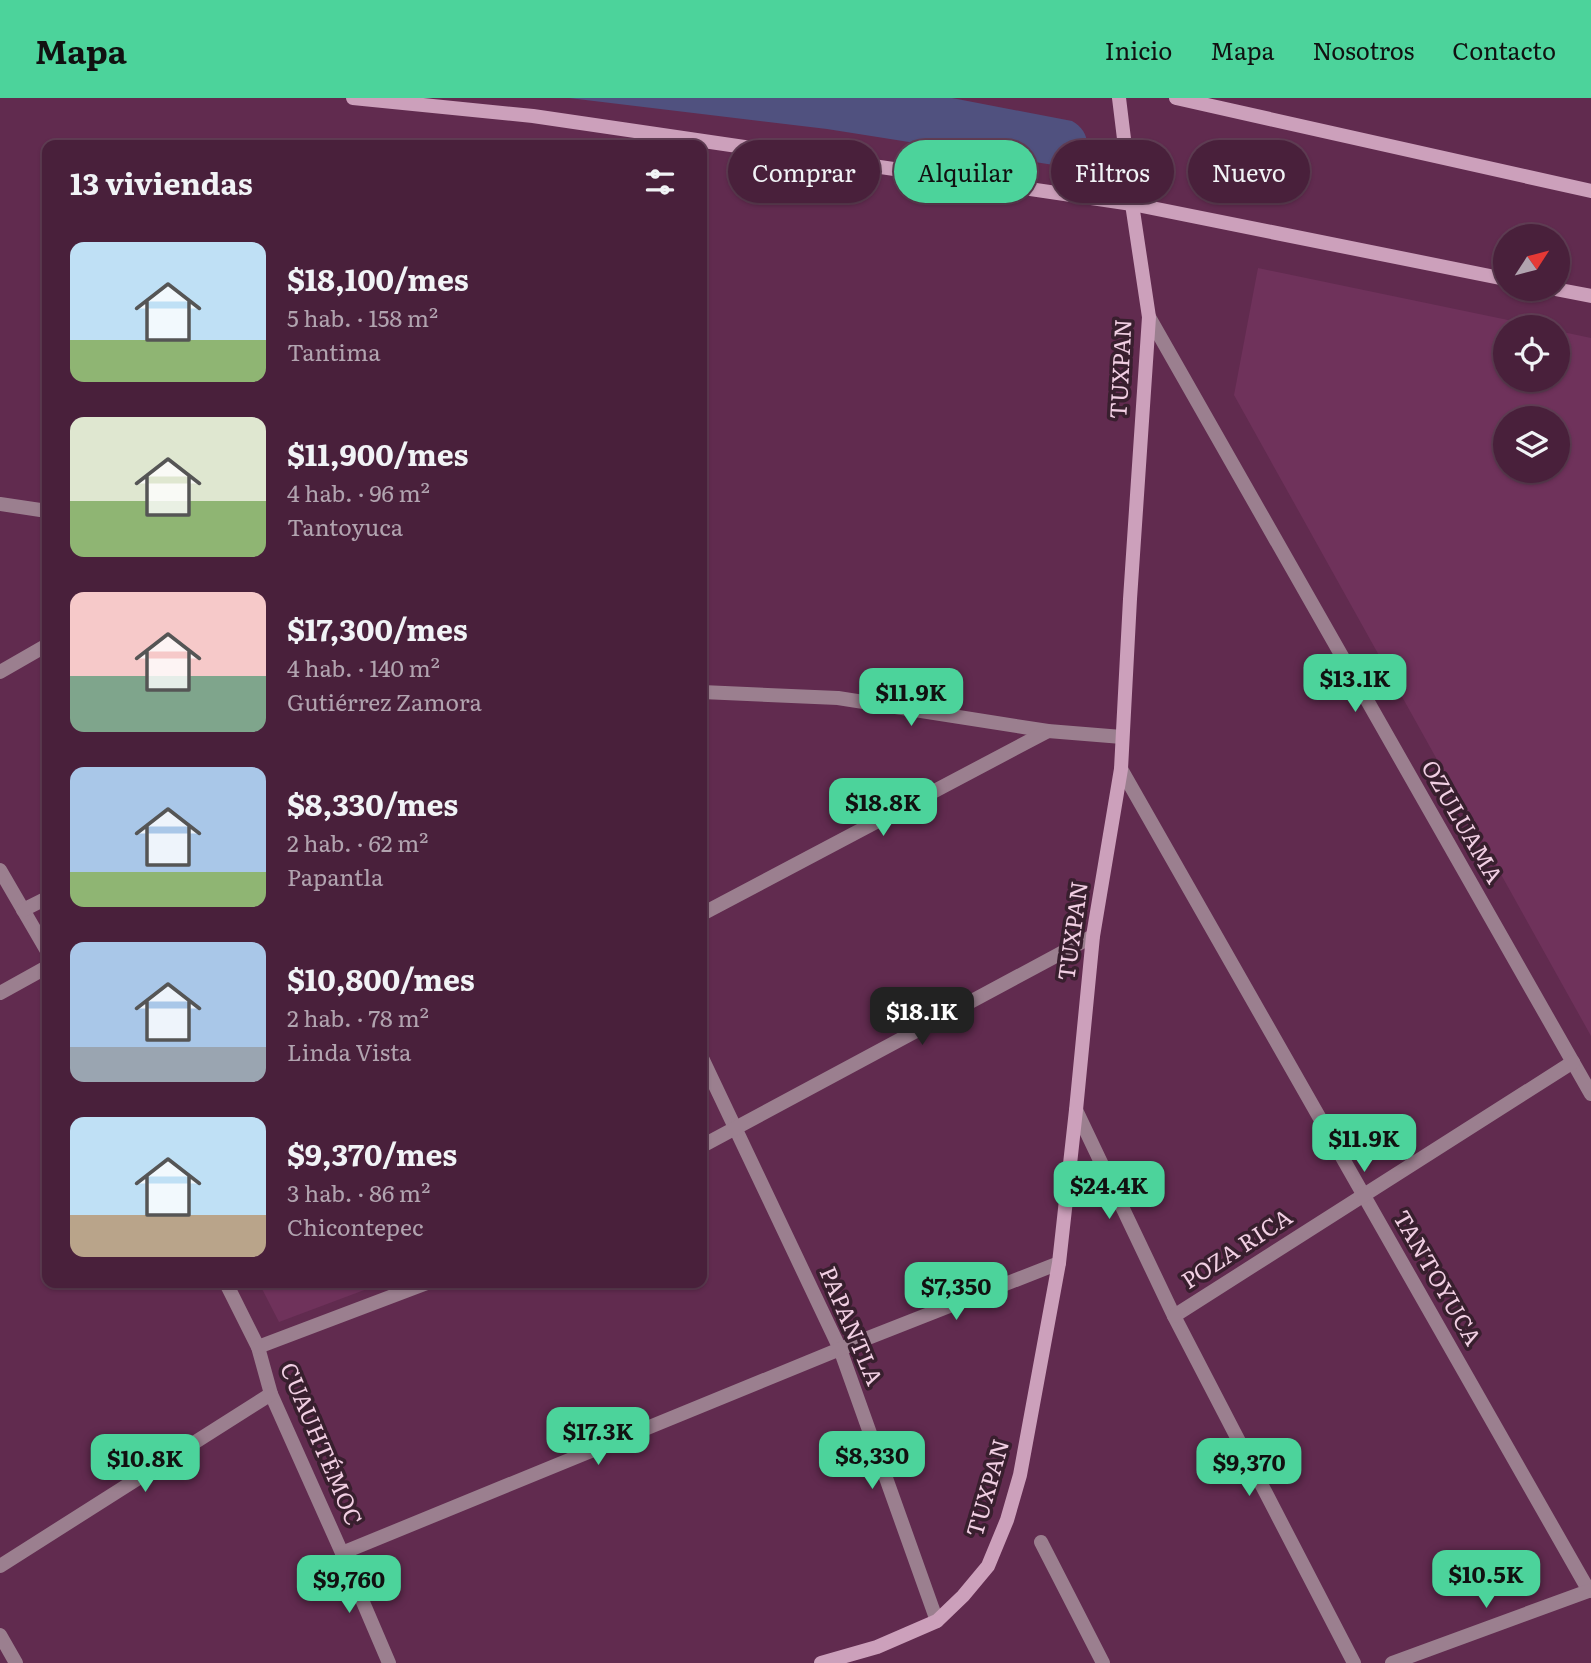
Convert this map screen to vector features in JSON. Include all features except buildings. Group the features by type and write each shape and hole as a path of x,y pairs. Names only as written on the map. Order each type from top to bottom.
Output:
{"main road":[{"path":"353,98 533,116 696,140"},
{"name":"TUXPAN","path":"821,1663 877,1647 937,1621 988,1566 1007,1520 1020,1475 1059,1263 1093,936 1121,769 1149,317 1119,98"},
{"path":"1176,98 1591,191"},
{"path":"707,142 1132,204 1493,277"},
{"path":"1570,292 1591,296"}],"street":[{"name":"OZULUAMA","path":"1149,317 1591,1094"},
{"path":"0,504 42,510"},
{"path":"0,672 42,648"},
{"path":"707,692 838,698 1048,732 1122,737"},
{"path":"707,911 1048,732"},
{"name":"TANTOYUCA","path":"1121,769 1590,1590"},
{"path":"0,870 42,942"},
{"path":"23,910 42,900"},
{"path":"707,1143 1093,936"},
{"path":"0,993 42,970"},
{"name":"POZA RICA","path":"1174,1316 1573,1062"},
{"name":"PAPANTLA","path":"707,1069 840,1349 937,1621"},
{"path":"1076,1110 1174,1316 1354,1663"},
{"path":"342,1553 840,1349 1059,1263"},
{"name":"CUAUHTÉMOC","path":"228,1288 258,1347 271,1394 389,1663"},
{"path":"258,1347 414,1288"},
{"path":"0,1566 271,1394"},
{"path":"1041,1542 1103,1663"},
{"path":"1392,1663 1590,1590"},
{"path":"0,1635 16,1663"}],"shaded area":[{"path":"569,98 952,98 1072,121 1080,127 1087,140 1051,140 1051,165 1037,162 1037,140 896,140"},
{"path":"1258,268 1493,317 1493,392 1570,392 1570,334 1591,338 1591,1036 1234,395"},
{"path":"262,1288 370,1288 279,1322"}]}
